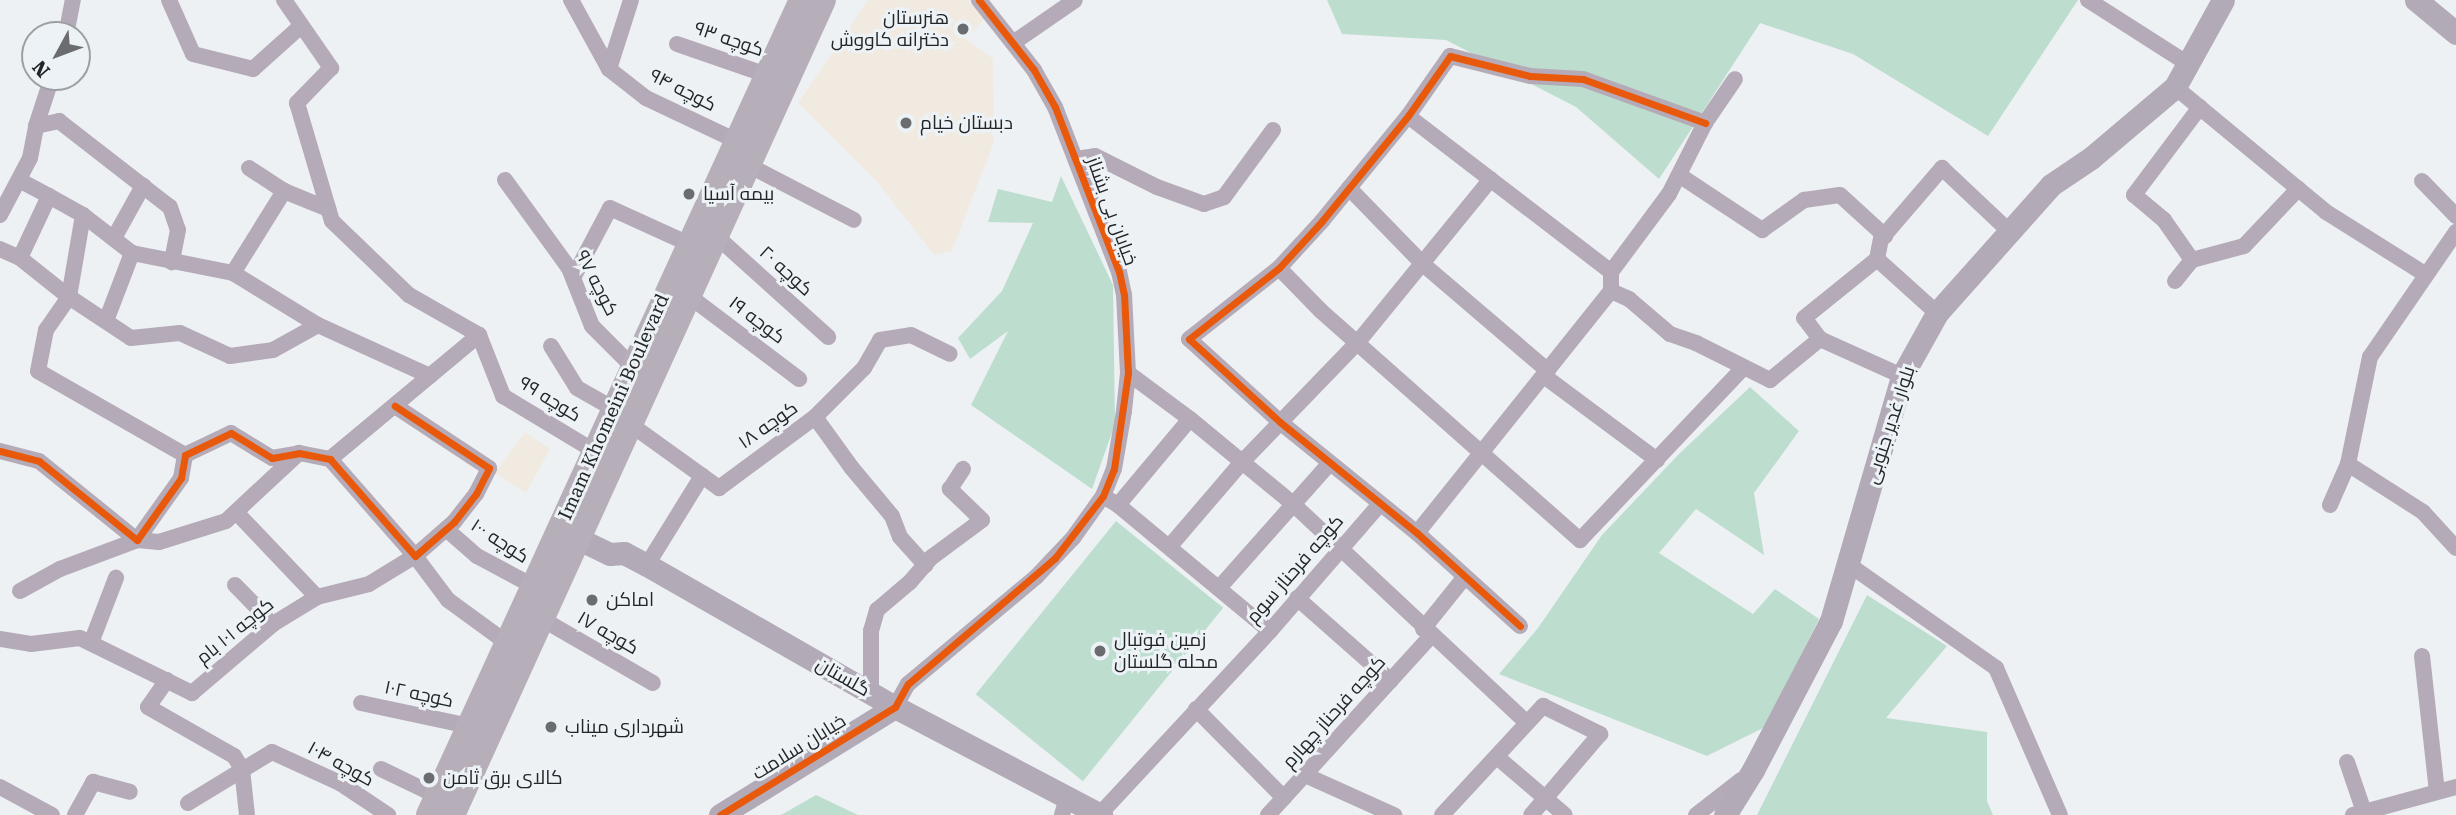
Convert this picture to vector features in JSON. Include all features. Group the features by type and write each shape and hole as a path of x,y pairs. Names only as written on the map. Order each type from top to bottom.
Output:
{"main road":[{"name":"Imam Khomeini Boulevard","path":"439,809 469,726 533,586 572,526 622,417 689,296 716,236 747,150 767,75 802,0"},
{"name":"Imam Khomeini Boulevard","path":"439,809 541,619 594,452 622,417 632,366 689,244 747,150 823,0"},
{"name":"بلوار غدیر جنوبی","path":"1726,815 1753,771 1831,621 1902,376 1937,313 2051,185 2091,158 2175,87 2223,0"},
{"path":"2416,0 2456,33"},
{"name":"گلستان","path":"572,526 610,554 624,553 647,565 1065,806 1101,815"},
{"name":"خیابان سلامت","path":"720,815 895,707"}],"street":[{"path":"69,21 73,0"},
{"path":"169,0 192,54 253,69 301,26"},
{"path":"284,0 331,68 297,103 332,221 410,295 479,335 330,459"},
{"name":"کوچه ۹۴","path":"571,0 609,69 646,98 747,150 854,220"},
{"path":"609,69 631,0"},
{"name":"خیابان بی بشناز","path":"895,707 908,684 1055,558 1103,496 1114,469 1121,438 1128,373 1124,295 1119,272 1055,107 1034,70 979,0"},
{"path":"1013,43 1075,0"},
{"path":"2088,0 2188,64"},
{"name":"کوچه ۹۳","path":"677,44 767,75"},
{"path":"1521,626 1464,578 1417,533 1379,505 1280,422 1189,339 1279,268 1408,116 1450,56 1530,76 1583,79 1705,123"},
{"path":"1417,533 1611,292 1611,272 1669,194 1705,123 1735,79"},
{"path":"2175,87 2298,190 2348,227 2425,274"},
{"path":"0,215 30,158 36,126 47,91"},
{"path":"2192,260 2164,220 2134,195 2200,107"},
{"path":"1408,116 1611,272"},
{"path":"36,126 59,121 170,207 178,230 172,262"},
{"path":"1076,159 1095,156 1157,187 1204,204 1224,197 1273,130"},
{"path":"250,168 284,191 328,208"},
{"path":"1902,376 1820,339 1804,318 1877,259 1885,236 1942,168 2010,232"},
{"path":"1679,175 1762,230 1804,200 1840,195 1885,236"},
{"path":"1170,546 1241,463 1358,342 1424,265 1491,179"},
{"path":"19,180 83,215 132,253 233,273 318,325 430,376"},
{"name":"کوچه ۹۷","path":"505,180 569,268 592,326 632,366"},
{"path":"2422,181 2456,216"},
{"path":"114,238 143,186"},
{"path":"1349,188 1424,265 1546,373 1657,460"},
{"path":"2175,281 2192,260 2244,246 2298,190"},
{"path":"233,273 284,191"},
{"path":"20,258 49,196"},
{"path":"573,278 610,208 689,244"},
{"path":"83,215 69,297 46,330 38,371 185,455"},
{"path":"2330,505 2348,464 2370,357 2456,232"},
{"name":"کوچه ۲۰","path":"716,236 828,337"},
{"path":"0,249 20,258 69,297 131,338 180,333 230,356 273,350 318,325"},
{"path":"106,321 132,253"},
{"path":"1877,259 1937,313"},
{"path":"1279,268 1321,311 1580,540 1743,368"},
{"path":"1611,292 1629,299 1670,334 1696,343 1770,380 1820,339"},
{"name":"کوچه ۱۹","path":"689,296 799,379"},
{"name":"کوچه ۹۹","path":"479,335 503,396 594,452"},
{"path":"815,417 864,368 880,340 911,335 950,354"},
{"name":"کوچه ۱۸","path":"551,346 577,388 622,417 719,488 815,417 851,467 892,516 900,537 925,565"},
{"path":"1128,373 1190,419 1293,505 1427,633 1527,722"},
{"name":"کوچه ۱۰۱ بام","path":"0,639 31,644 80,638 192,693 273,624 317,597 369,584 415,556 446,529 476,494 489,468 395,406"},
{"path":"1118,505 1190,419"},
{"path":"185,455 231,433 272,458 299,453 330,459 415,556 448,600 506,643"},
{"path":"0,451 39,461 138,540"},
{"path":"20,591 60,569 138,540 159,542 226,521 299,453"},
{"path":"138,540 181,478 185,455"},
{"path":"1219,588 1329,464"},
{"path":"2348,464 2423,512 2456,548"},
{"path":"871,693 871,631 877,610 925,565 982,520 950,489 962,469"},
{"path":"647,565 702,476"},
{"path":"1103,496 1170,546 1270,631"},
{"name":"کوچه فرحناز سوم","path":"1101,815 1270,631 1379,505"},
{"path":"236,512 317,597"},
{"name":"کوچه ۱۰۰","path":"446,529 477,555 533,586"},
{"path":"1848,564 1996,668 2060,815"},
{"path":"91,643 116,578"},
{"name":"کوچه فرحناز چهارم","path":"1268,815 1391,681 1464,578"},
{"path":"235,585 273,624"},
{"path":"1297,598 1391,681"},
{"name":"کوچه ۱۷","path":"541,619 653,683"},
{"path":"2422,656 2437,791"},
{"path":"167,680 148,707 234,756 242,769 247,815"},
{"name":"کوچه ۱۰۲","path":"361,703 469,726"},
{"path":"1441,815 1543,706 1600,734 1531,815"},
{"path":"1196,709 1284,798"},
{"name":"کوچه ۱۰۴","path":"242,769 272,752 340,783 388,815"},
{"path":"1497,757 1566,815"},
{"path":"2347,762 2359,813 2456,787"},
{"path":"188,803 242,769"},
{"path":"381,769 439,809"},
{"path":"1696,815 1753,771"},
{"path":"1305,775 1394,815"},
{"path":"75,815 93,782 130,792"},
{"path":"0,787 52,815"}],"shaded area":[{"name":"دبستان خیام","path":"868,0 969,0 984,19 966,39 993,59 994,142 952,251 934,255 878,183 798,103"},
{"path":"525,432 550,449 526,493 495,473"}],"green space":[{"path":"1327,0 2078,0 1988,136 1853,54 1760,23 1659,179 1576,107 1446,40 1342,34"},
{"path":"1061,176 1113,285 1115,424 1092,489 971,405 1008,331 970,359 958,338 1002,291 1033,223 988,222 998,189 1052,202"},
{"path":"1750,387 1799,431 1754,493 1764,555 1696,509 1659,553 1753,614 1775,589 1819,619 1765,727 1707,756 1499,674 1538,628 1602,535 1679,454"},
{"name":"زمین فوتبال محله گلستان","path":"1116,521 1223,608 1083,781 976,694"},
{"path":"1867,595 1947,646 1886,718 1987,732 1987,801 1993,815 1757,815"},
{"path":"816,795 858,815 781,815"}],"cycle path":[{"path":"720,815 895,707 908,684 1055,558 1103,496 1114,469 1128,373 1124,295 1119,272 1055,107 1034,70 979,0"},
{"path":"1520,626 1417,533 1280,422 1189,339 1279,268 1322,221 1408,116 1450,56 1530,76 1583,79 1705,123"},
{"path":"0,451 39,461 137,540 181,478 185,455 231,433 272,458 299,453 330,459 415,556 454,522 476,494 489,468 395,406"}],"place":[{"name":"هنرستان دخترانه کاووش","path":"963,29"},
{"name":"دبستان خیام","path":"906,123"},
{"name":"بیمه آسیا","path":"689,194"},
{"name":"اماکن","path":"592,600"},
{"name":"زمین فوتبال محله گلستان","path":"1100,651"},
{"name":"شهرداری میناب","path":"551,727"},
{"name":"کالای برق ثامن","path":"429,778"}]}
